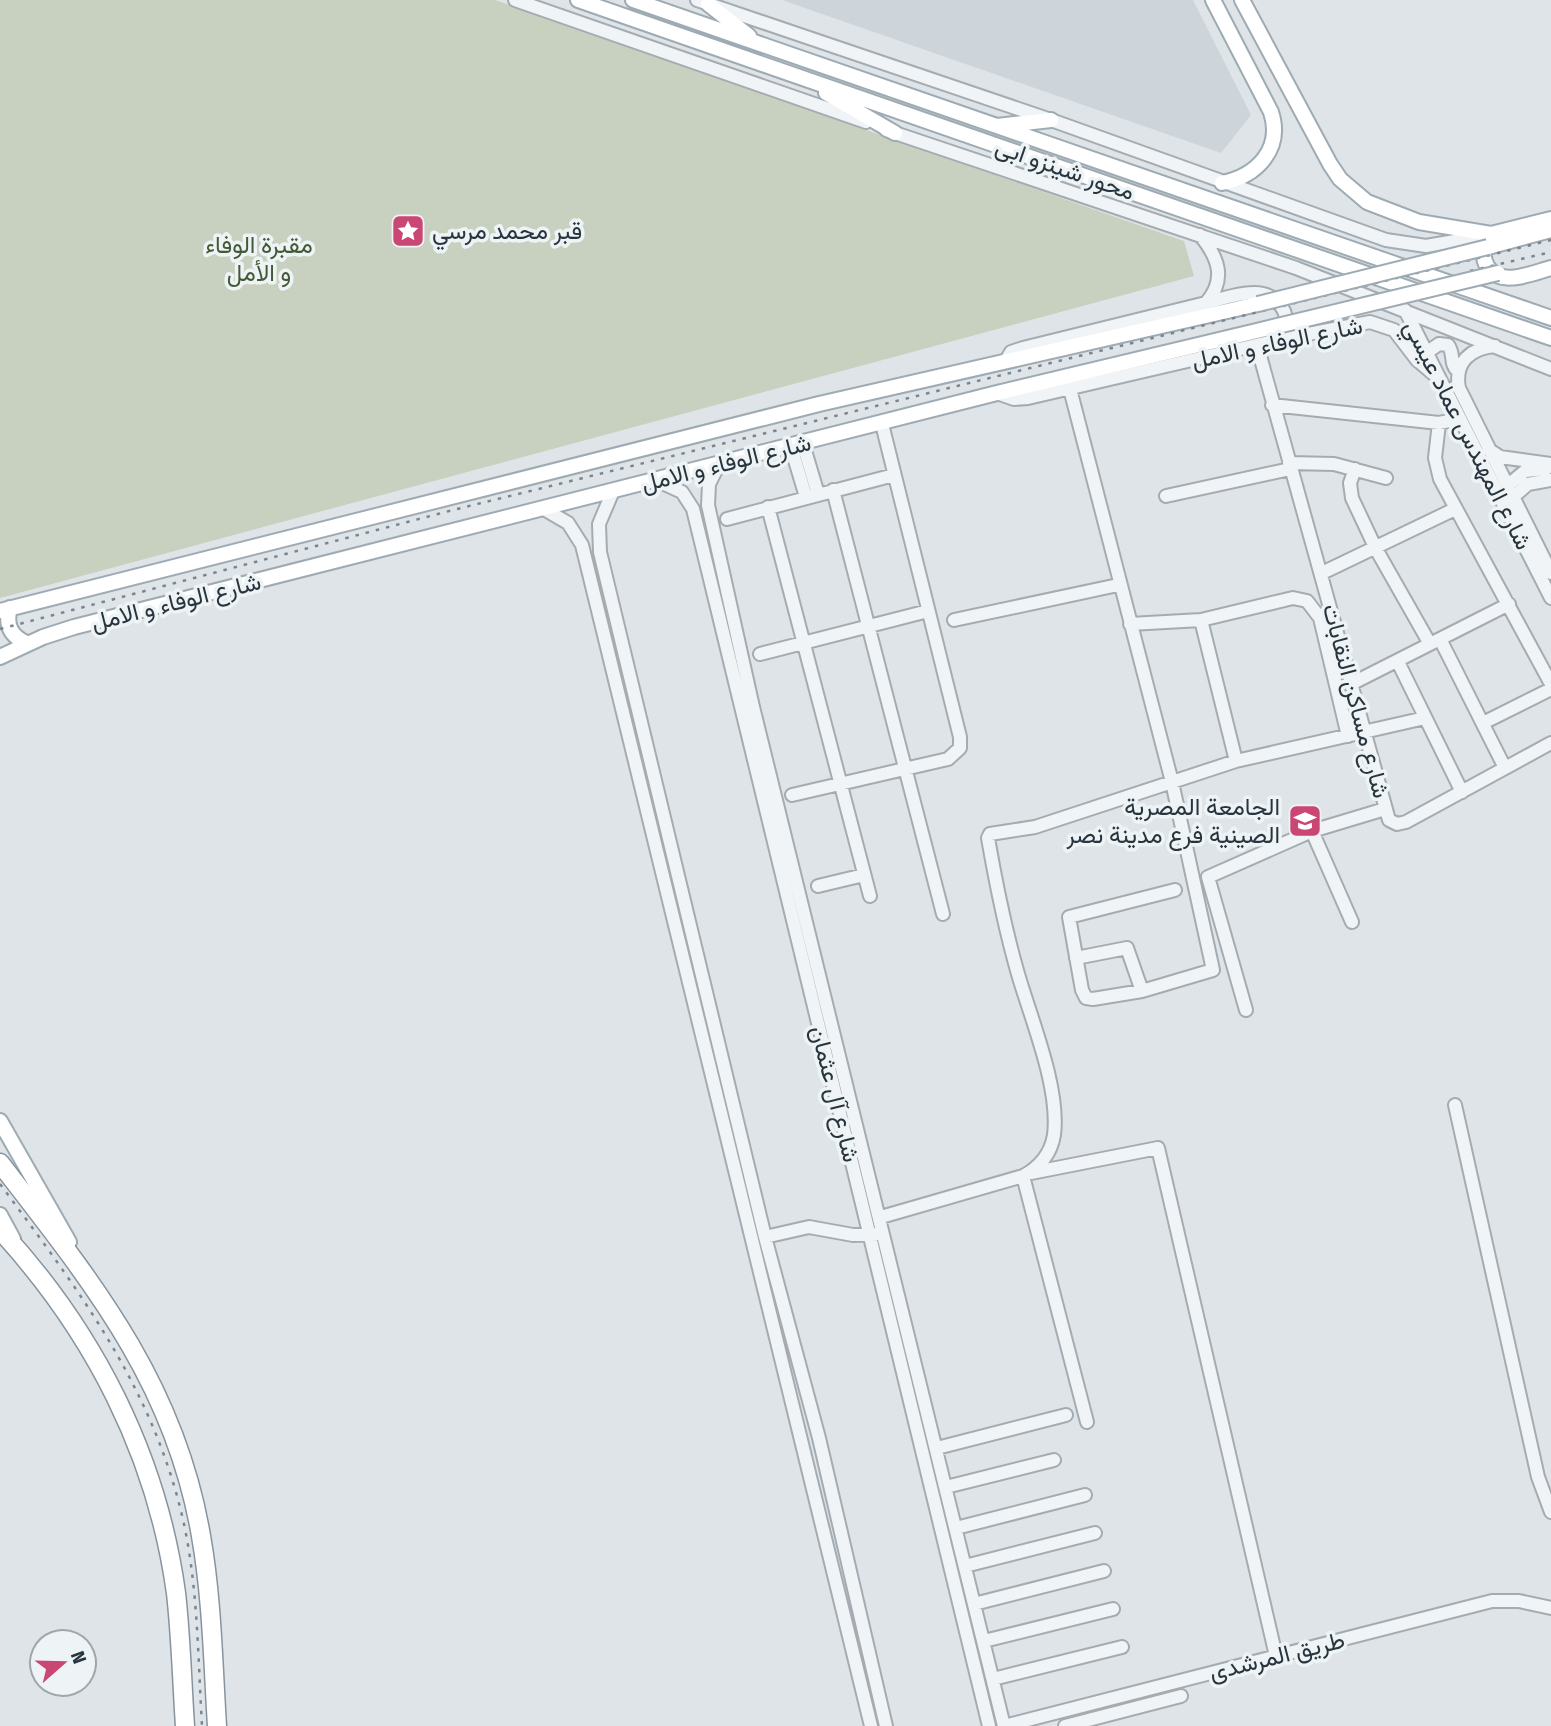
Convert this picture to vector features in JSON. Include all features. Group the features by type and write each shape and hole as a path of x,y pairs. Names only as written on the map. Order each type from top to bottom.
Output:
{"highway":[{"path":"0,1163 86,1274 140,1359 162,1405 187,1473 205,1556 217,1726"},
{"path":"0,1230 50,1289 91,1350 115,1394 141,1454 159,1509 173,1574 181,1722"}],"main road":[{"name":"محور شينزو ابى","path":"579,0 1551,338"},
{"name":"محور شينزو ابى","path":"633,0 1546,315"},
{"path":"1213,0 1271,112 1273,140 1265,159 1253,171 1238,180 1222,183"},
{"path":"1242,0 1330,164 1353,191 1386,211 1489,241 1551,230"},
{"path":"703,2 758,44"},
{"path":"1245,63 1268,52"},
{"path":"798,76 895,133"},
{"path":"993,126 1051,121"},
{"path":"1005,362 1258,304 1489,241 1551,219"},
{"path":"1489,241 1483,252 1485,263 1501,277 1511,278 1551,268"},
{"path":"997,393 1551,260"},
{"name":"شارع الوفاء و الامل","path":"5,610 774,415 1005,362"},
{"name":"شارع الوفاء و الامل","path":"0,657 26,643 74,627 997,393"},
{"path":"5,610 10,630 26,643"},
{"path":"0,1121 86,1274"},
{"path":"0,1215 19,1251"}],"street":[{"path":"515,0 822,104 895,133 1199,235 1405,310 1551,369"},
{"path":"703,2 1051,121 1386,240 1426,246 1489,241"},
{"path":"1199,235 1214,253 1219,271 1215,290 1206,303"},
{"name":"شارع الوفاء و الامل","path":"1005,362 1011,352 1023,348 1249,293 1270,297 1281,307 1287,320 1282,339"},
{"name":"شارع المهندس عماد عيسي","path":"1405,310 1551,598"},
{"name":"شارع الوفاء و الامل","path":"997,393 1014,399 1070,389 1358,323 1382,324 1394,330 1417,360 1437,377"},
{"path":"1426,353 1438,344 1448,345 1452,351 1453,365 1458,372"},
{"name":"شارع مساكن النقابات","path":"1257,345 1389,820 1402,824 1551,743"},
{"name":"شارع المهندس عماد عيسي","path":"1495,346 1475,349 1463,361 1458,372 1459,388 1551,573"},
{"path":"1070,389 1118,584 1172,782 1213,970"},
{"path":"1272,405 1439,423 1459,419"},
{"path":"1439,423 1436,467 1455,509 1509,604 1551,686 1483,723"},
{"path":"792,795 948,759 957,752 961,743 883,424"},
{"path":"797,445 812,496"},
{"path":"1488,449 1500,457 1551,466"},
{"path":"1166,496 1289,466 1323,463 1386,478"},
{"path":"656,480 676,488 690,502 696,497 707,498 709,484 719,464"},
{"path":"1510,492 1525,471 1551,466"},
{"path":"1355,469 1350,491 1376,549 1483,723 1505,768"},
{"path":"727,519 894,475"},
{"path":"1510,492 1528,484 1551,480"},
{"path":"614,491 604,508 598,533 600,552 765,1237 819,1437 886,1726"},
{"path":"833,491 943,914"},
{"name":"شارع آل عثمان","path":"707,498 753,707 881,1217 1004,1726"},
{"name":"شارع آل عثمان","path":"690,502 989,1726"},
{"path":"768,507 870,895"},
{"path":"544,509 561,517 578,537 870,1726"},
{"path":"1322,573 1455,509"},
{"path":"578,537 586,530 598,533"},
{"path":"954,620 1118,584"},
{"path":"1130,624 1201,620 1293,598 1313,605 1320,618 1348,736"},
{"path":"1351,684 1509,604"},
{"path":"760,654 928,611"},
{"path":"1201,620 1236,761"},
{"path":"1398,662 1462,792"},
{"path":"1026,1174 1046,1156 1052,1145 1054,1120 1047,1073 1010,945 989,836 994,831 1035,827 1236,761 1425,718"},
{"path":"1246,1010 1208,877 1312,831 1385,809"},
{"path":"1312,831 1352,922"},
{"path":"818,886 864,875"},
{"path":"1175,890 1073,914 1069,921 1086,998 1142,991 1233,965"},
{"path":"1076,958 1127,948 1142,991"},
{"path":"711,1083 727,1079"},
{"path":"1455,1105 1538,1477 1551,1512"},
{"path":"881,1217 1026,1174 1158,1148 1276,1656"},
{"path":"1026,1174 1087,1422"},
{"path":"765,1237 809,1227 870,1236 884,1232"},
{"path":"937,1448 1066,1415"},
{"path":"946,1487 1054,1460"},
{"path":"956,1528 1086,1495"},
{"path":"965,1566 1095,1533"},
{"path":"974,1604 1104,1571"},
{"name":"طريق المرشدى","path":"1004,1726 1492,1601 1519,1601 1551,1608"},
{"path":"984,1641 1113,1609"},
{"path":"993,1679 1122,1647"},
{"name":"طريق المرشدى","path":"1065,1726 1181,1696"},
{"path":"982,1700 989,1704 997,1698"}],"shaded area":[{"path":"782,0 1193,0 1251,115 1221,153"}],"green space":[{"name":"مقبرة الوفاء و الأمل","path":"0,0 495,0 1184,241 1194,276 0,598"}],"railway":[{"path":"0,629 457,509 1551,240"},
{"path":"1470,271 1551,252"},
{"path":"0,1184 111,1344 154,1429 171,1475 189,1549 197,1625 202,1726"}],"place":[{"name":"قبر محمد مرسي","path":"408,231"},
{"name":"الجامعة المصرية الصينية فرع مدينة نصر","path":"1305,821"}]}
